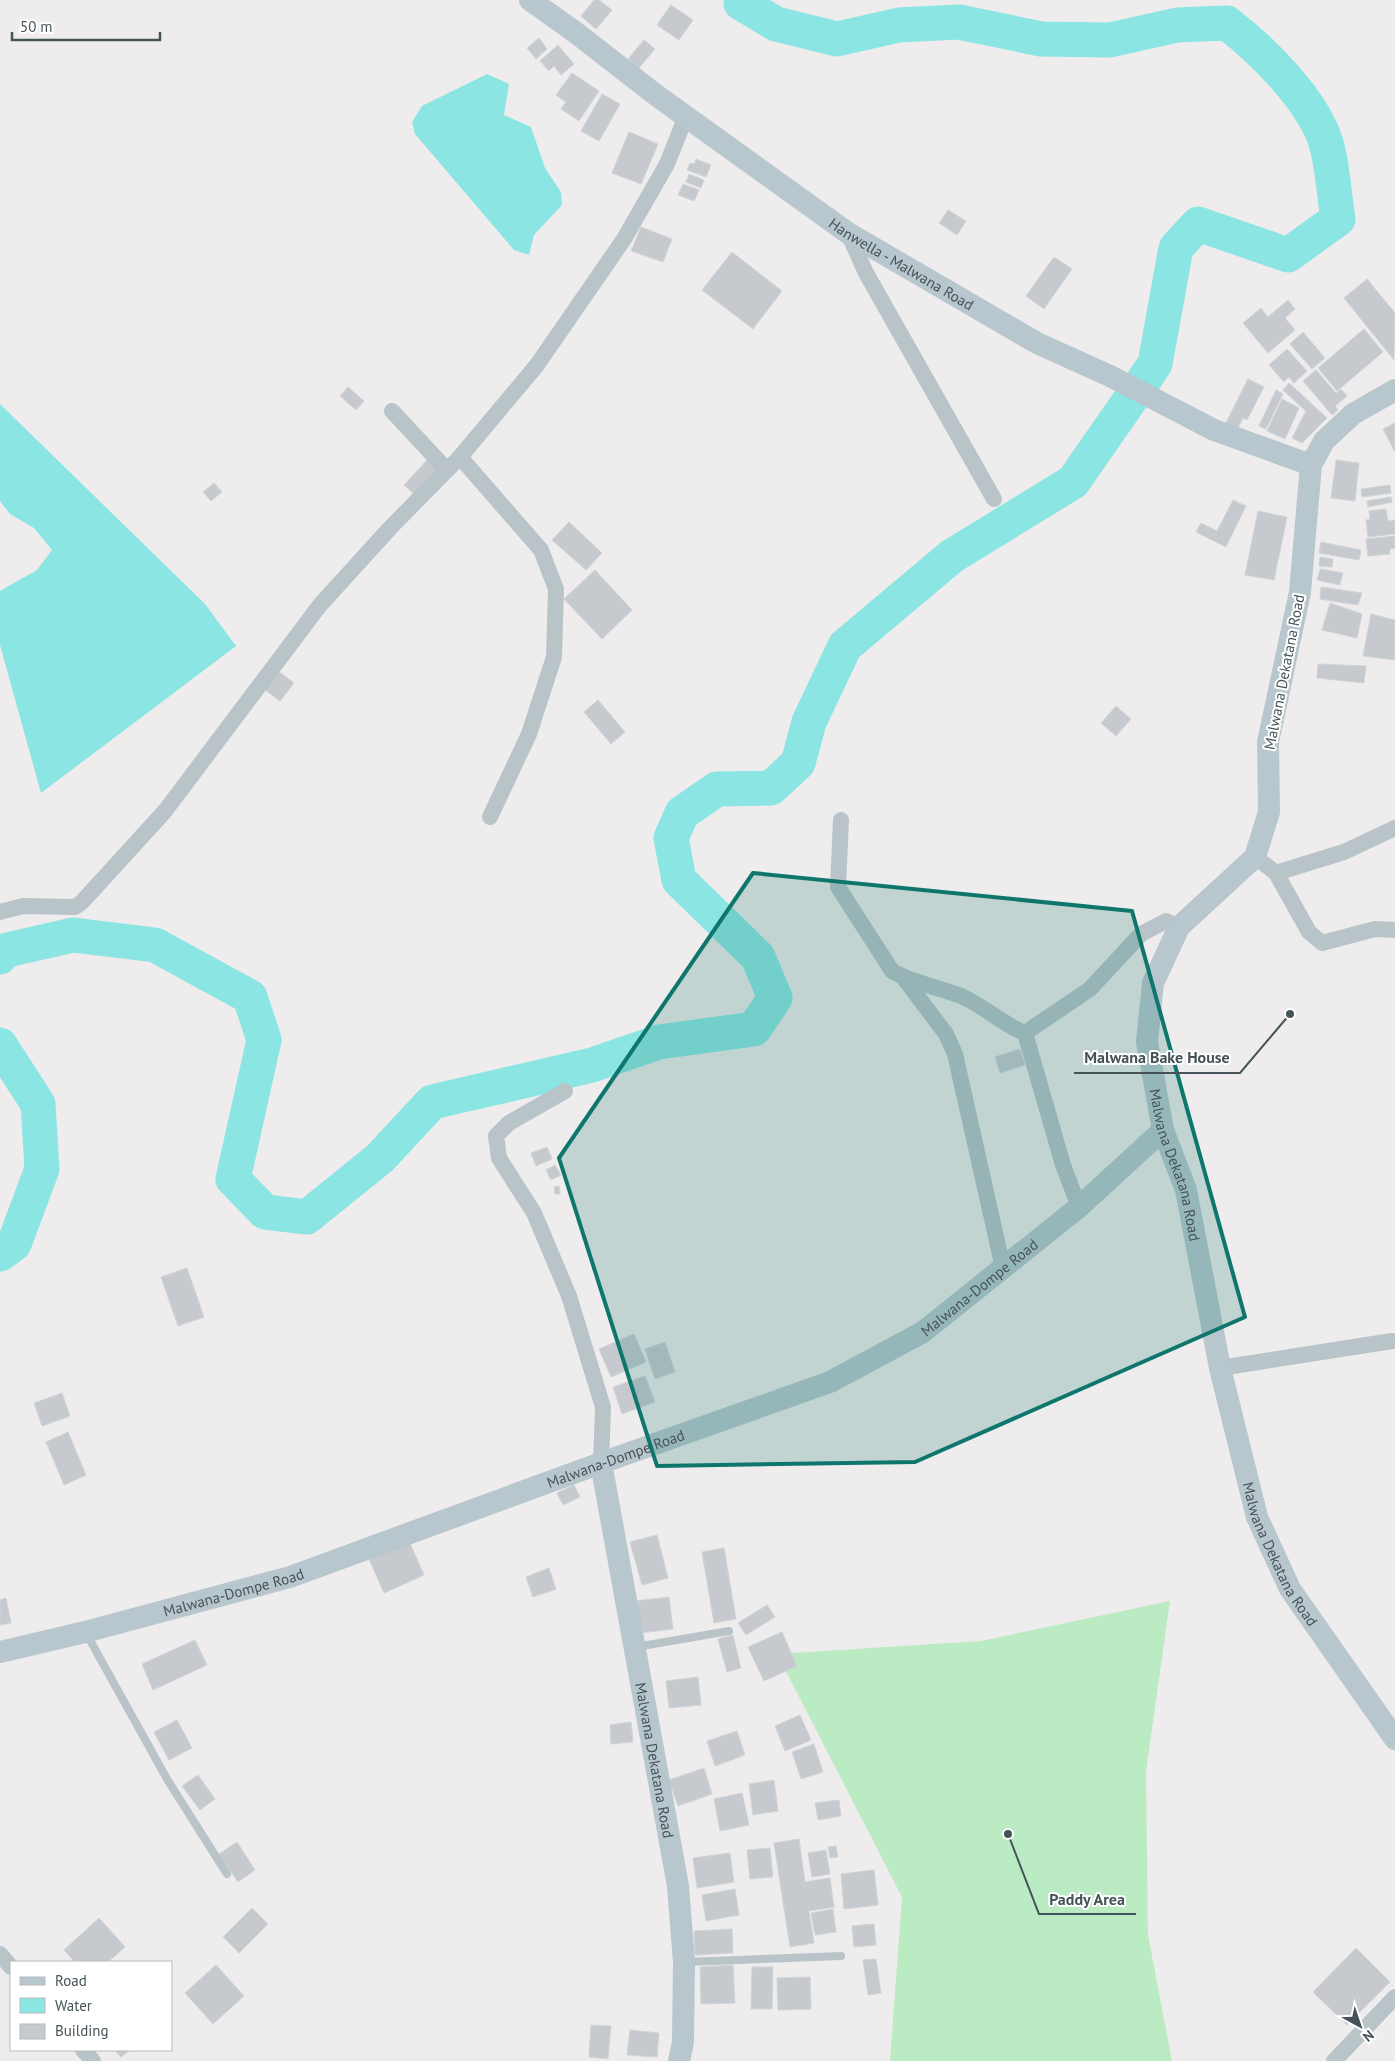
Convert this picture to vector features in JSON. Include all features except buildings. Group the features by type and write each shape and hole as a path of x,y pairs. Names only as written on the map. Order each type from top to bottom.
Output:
{"street":[{"name":"Hanwella - Malwana Road","path":"530,0 848,233 1037,343 1110,376 1214,430 1311,465"},
{"path":"0,912 23,906 75,907 82,902 165,811 320,605 391,527 460,456 538,365 624,240 667,164 686,116"},
{"path":"848,233 866,273 994,500"},
{"name":"Malwana Dekatana Road","path":"1395,390 1353,414 1324,441 1311,465 1300,592 1268,742 1269,812 1255,857 1179,926 1153,983 1147,1042 1163,1130 1186,1190 1220,1368 1256,1517 1290,1589 1395,1739"},
{"path":"392,411 447,470"},
{"path":"460,456 541,550 556,589 554,657 529,734 490,817"},
{"path":"841,820 838,887 892,970 903,977 963,997 1013,1028 1026,1033"},
{"path":"1276,873 1344,852 1395,828"},
{"path":"1255,857 1276,873 1309,932 1322,944 1375,929 1395,930"},
{"path":"1026,1033 1090,989 1141,934 1166,921 1179,926"},
{"path":"903,977 946,1034 955,1054 1003,1268"},
{"path":"1026,1033 1063,1165 1079,1207"},
{"path":"565,1091 509,1123 496,1136 499,1158 534,1213 569,1296 603,1407 601,1463"},
{"name":"Malwana-Dompe Road","path":"0,1652 85,1632 290,1578 601,1463 830,1382 923,1332 1079,1207 1163,1130"},
{"path":"1220,1368 1392,1341"},
{"name":"Malwana Dekatana Road","path":"601,1463 678,1886 684,1962 683,2042 679,2061"},
{"path":"0,1954 10,1966"},
{"path":"1334,2061 1395,1997"},
{"path":"84,2051 93,2061"}],"lane":[{"path":"634,1647 729,1631"},
{"path":"85,1632 167,1779 227,1874"},
{"path":"684,1962 841,1956"}],"highlighted area":[{"path":"753,873 1132,911 1245,1317 915,1462 657,1466 559,1158"}],"green space":[{"path":"1170,1601 1146,1771 1148,1935 1172,2061 890,2061 902,1897 777,1654 981,1641"}],"water":[{"path":"487,74 509,84 504,115 531,127 545,168 561,192 562,205 534,235 529,255 514,250 415,134 412,122 422,106"},
{"path":"0,404 205,604 236,646 41,793 0,645 0,591 37,570 52,550 34,528 10,514 0,501"}],"waterway":[{"path":"0,957 3,951 73,935 155,945 250,997 264,1040 233,1179 265,1212 307,1217 380,1158 432,1102 592,1065 659,1042 754,1029 775,998 758,957 679,880 671,838 682,813 717,789 771,788 798,763 809,722 845,646 952,556 1073,482 1155,364 1176,248 1198,224 1288,255 1338,219 1326,143 1310,110 1285,77 1270,61 1227,23 1177,25 1110,40 1041,39 959,22 899,25 837,39 776,24 741,3 741,0"},
{"path":"0,1045 38,1104 42,1169 14,1244 0,1254"}],"place":[{"name":"Malwana Bake House","path":"1290,1014"},
{"name":"Paddy Area","path":"1008,1834"}]}
